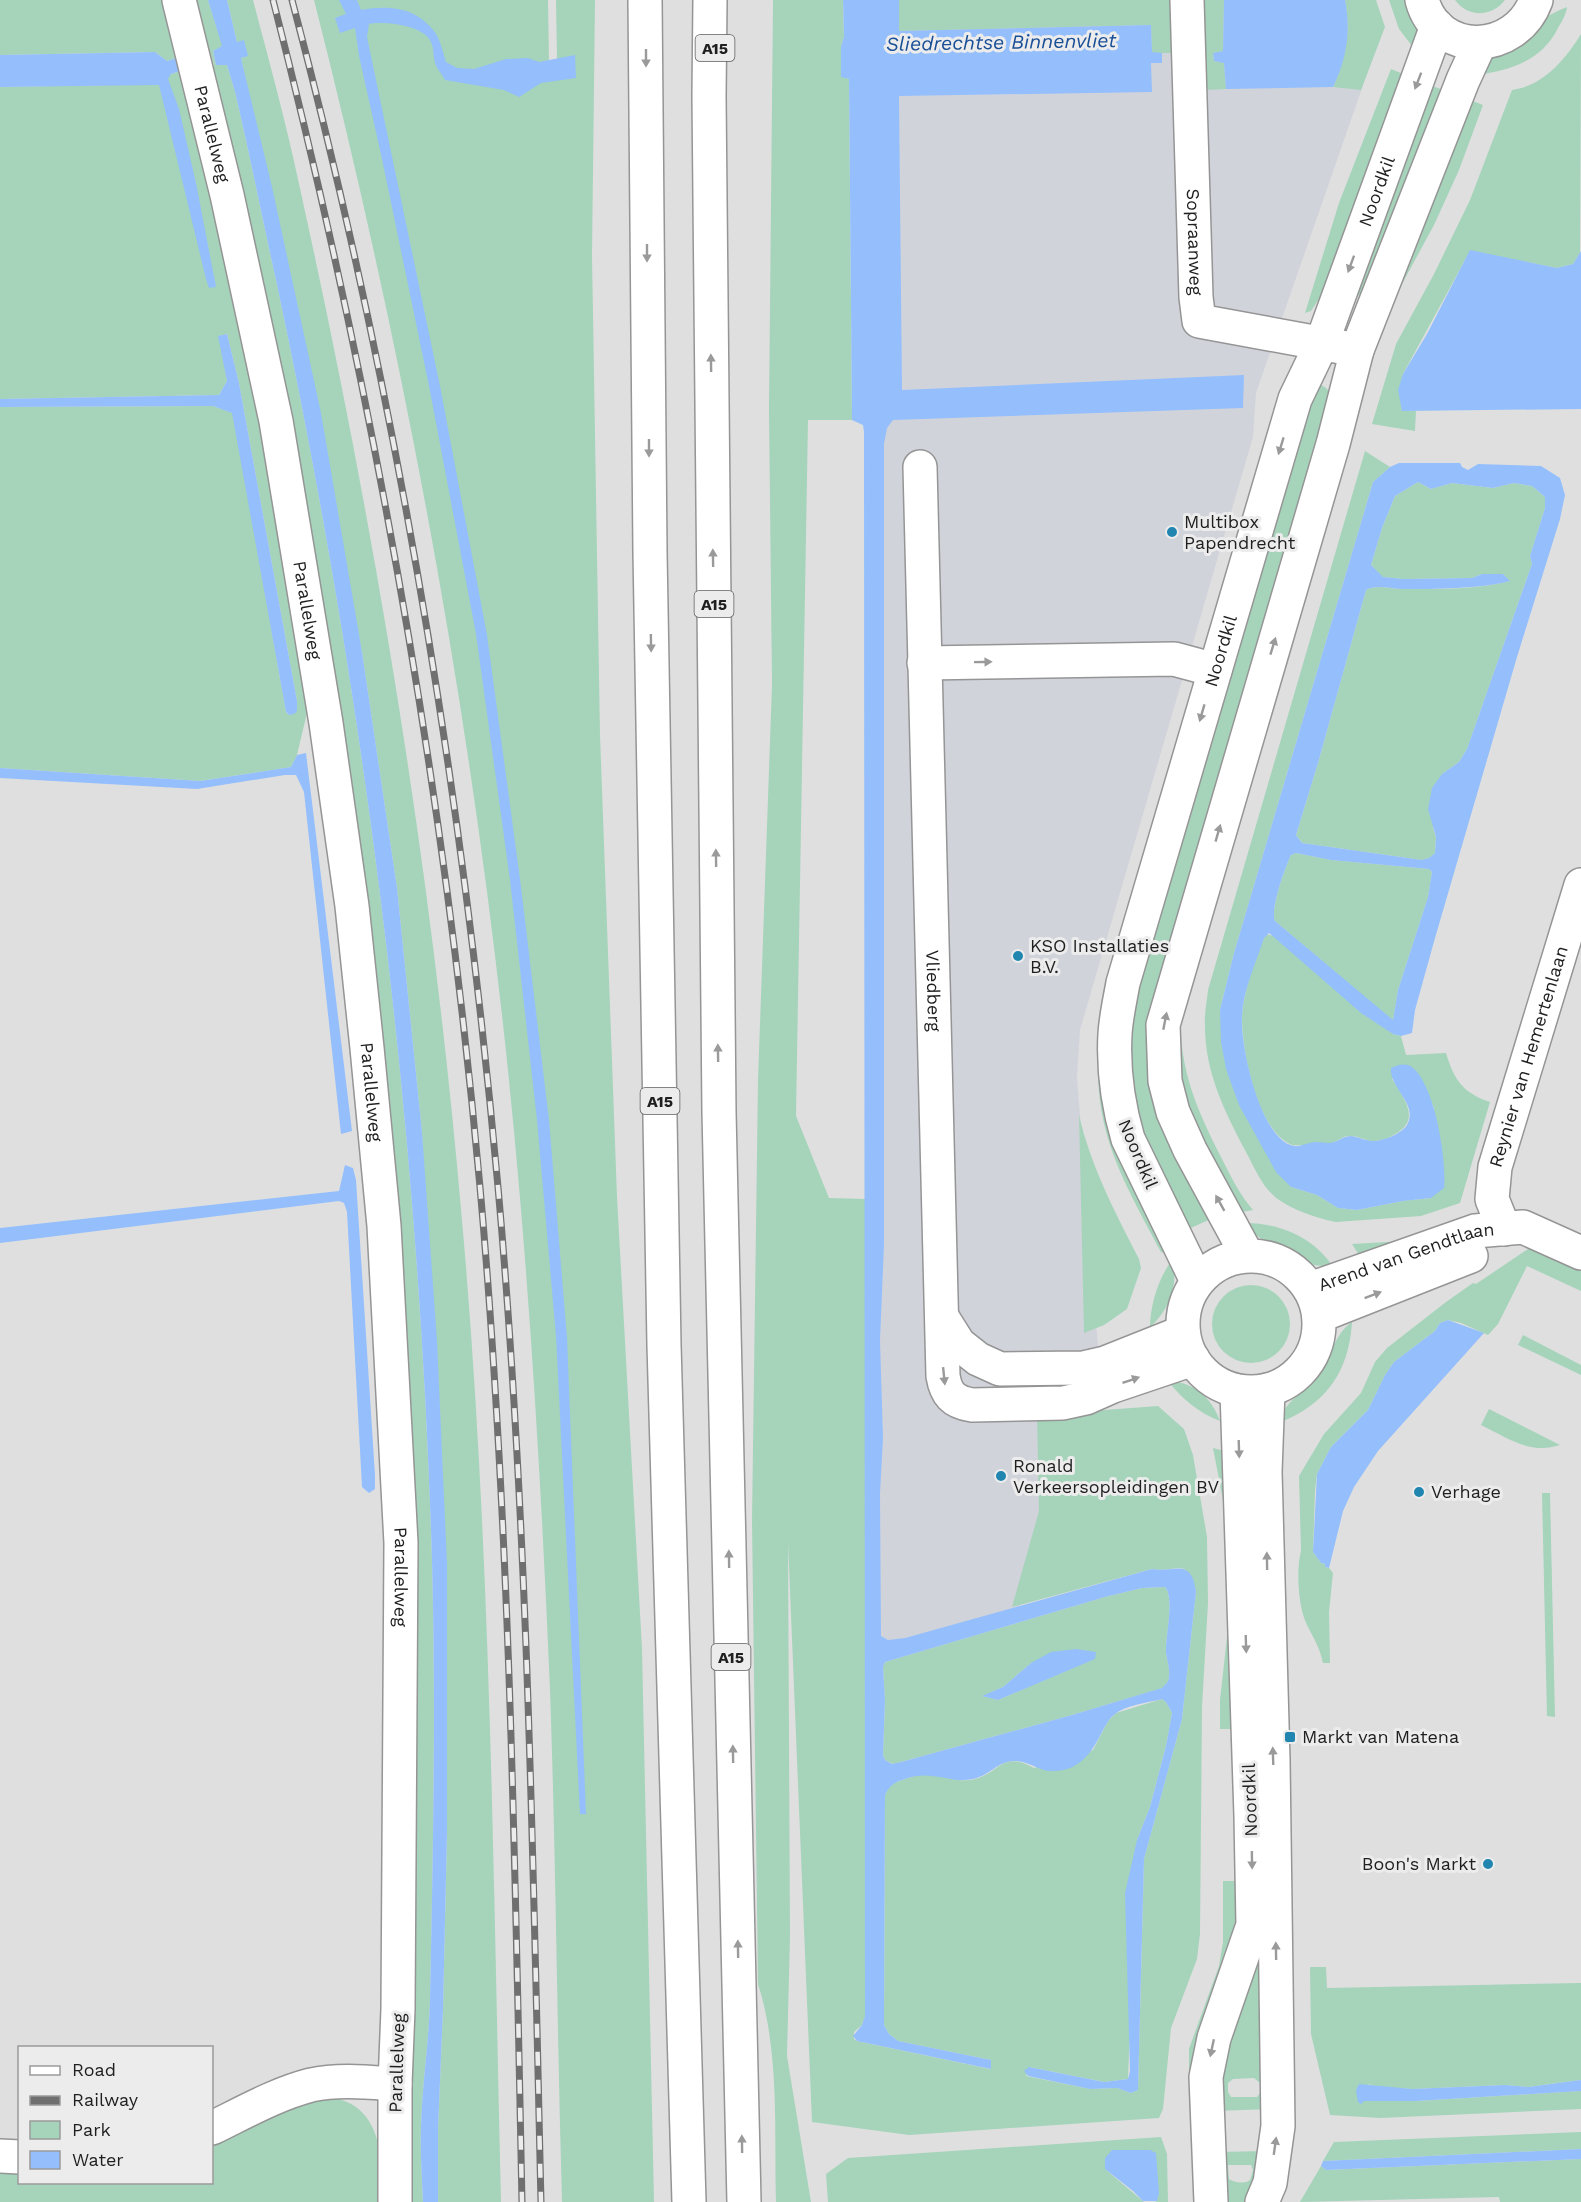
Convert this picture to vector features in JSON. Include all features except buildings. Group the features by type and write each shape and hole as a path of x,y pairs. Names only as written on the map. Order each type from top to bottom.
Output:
{"main road":[{"name":"Parallelweg","path":"179,0 227,195 276,421 326,723 352,906 367,1048 384,1226 401,1543 395,2202"},
{"name":"A15","path":"645,0 650,576 664,1333 689,2202"},
{"name":"A15","path":"710,0 719,1112 744,2202"},
{"name":"A15","path":"709,96 722,0"},
{"name":"Sopraanweg","path":"1187,0 1195,285 1199,321 1357,350"},
{"path":"1430,13 1457,38 1480,43 1498,39 1514,31 1524,23 1542,1"},
{"name":"Noordkil","path":"1197,1281 1128,1139 1117,1094 1115,1034 1123,983 1295,399 1321,345 1430,13"},
{"path":"1247,1255 1190,1150 1173,1112 1165,1081 1163,1025 1333,444 1357,350 1463,80 1480,43"},
{"name":"Vliedberg","path":"920,467 945,1387 950,1396 959,1403 972,1406 1063,1403 1086,1398 1113,1386 1188,1346"},
{"path":"924,663 1174,659 1215,670"},
{"name":"Reynier van Hemertenlaan","path":"1504,1229 1492,1199 1495,1167 1581,885"},
{"name":"Arend van Gendtlaan","path":"1315,1303 1489,1249 1504,1229 1523,1227 1581,1253"},
{"path":"1247,1255 1276,1260 1301,1277 1315,1303 1319,1332 1308,1363 1297,1375 1283,1384 1252,1390 1211,1380 1188,1346 1185,1305 1197,1281 1219,1263 1247,1255"},
{"path":"942,1317 959,1344 978,1359 1000,1369 1083,1368 1188,1346"},
{"name":"Noordkil","path":"1211,2202 1206,2077 1214,2038 1252,1925 1252,1390"},
{"name":"Noordkil","path":"1252,1390 1265,1472 1274,1760 1278,2126 1270,2183 1262,2202"},
{"path":"213,2128 293,2090 312,2085 356,2081 395,2084"},
{"path":"0,2156 18,2157"}],"shaded area":[{"path":"869,0 1373,0 1383,28 1256,393 1253,437 1080,1030 1077,1077 1104,1424 1046,1513 1017,1615 874,1654"}],"green space":[{"path":"0,0 164,0 180,57 167,61 155,52 0,55"},
{"path":"192,0 208,0 223,47 213,51 216,65 227,65 235,92 308,439 337,598 361,757 383,917 401,1078 415,1238 432,1561 434,1726 432,1890 429,2015 421,2127 423,2202 409,2202 417,1651 415,1542 397,1221 208,67 214,65 209,50 204,50"},
{"path":"227,0 253,0 299,184 352,438 375,566 397,694 434,951 461,1209 479,1457 493,1829 501,2202 438,2202 447,1833 422,1132 397,888 362,652 241,58 247,56 237,42"},
{"path":"314,0 548,0 549,61 557,59 556,0 595,0 592,255 600,735 617,1197 642,1649 654,2202 562,2202 550,1689 538,1443 520,1198 488,896 442,595 414,445 384,296"},
{"path":"773,0 843,0 844,36 841,47 841,76 849,79 852,420 808,420 796,1116 829,1198 865,1199 865,2017 862,2025 854,2032 854,2039 990,2069 991,2060 898,2041 889,2034 884,2025 885,1795 890,1787 899,1781 925,1774 970,1780 1007,1762 1014,1761 1034,1768 1093,1750 1108,1721 1116,1713 1162,1699 1172,1713 1150,1807 1137,1840 1128,2079 1104,2082 1029,2067 1026,2076 1090,2089 1117,2088 1131,2093 1138,2090 1144,1859 1182,1719 1196,1592 1192,1580 1184,1569 1152,1569 1012,1607 1039,1511 1037,1415 1158,1406 1184,1429 1193,1455 1207,1537 1208,1603 1202,1707 1200,1934 1197,1959 1171,2028 1163,2109 1159,2118 909,2135 812,2122 788,1542 790,1936 787,2056 811,2202 776,2202 773,2064 765,2010 758,1984 752,1520 758,1080 772,685 769,409"},
{"path":"899,0 1176,0 1177,53 1152,53 1151,25 899,31"},
{"path":"1201,0 1224,0 1223,51 1213,53 1214,61 1224,63 1226,89 1204,90"},
{"path":"1345,0 1376,0 1385,27 1361,90 1333,87 1346,45"},
{"path":"1389,0 1409,0 1419,36 1416,51 1399,29"},
{"path":"1455,0 1505,0 1494,10 1480,13 1466,10"},
{"path":"1567,7 1564,18 1551,39 1534,56 1513,67 1477,75 1518,36"},
{"path":"1581,34 1580,253 1573,264 1557,268 1470,251 1403,374 1402,411 1416,411 1415,431 1372,424 1396,344 1434,274 1470,200 1512,90 1534,83 1552,70"},
{"path":"1391,69 1408,76 1330,282 1311,311 1305,313 1339,203"},
{"path":"183,70 256,393 310,700 297,755 291,767 200,781 0,768 0,407 213,406 233,413 286,712 289,715 297,711 239,383 227,334 219,336 227,381 219,395 0,399 0,87 159,84 171,74"},
{"path":"1427,84 1446,91 1369,287 1349,303"},
{"path":"1465,98 1483,105 1459,170 1434,225 1390,306"},
{"path":"1313,380 1326,388 1333,396 1157,1013 1213,1218 1182,1232 1138,1140 1125,1018"},
{"path":"1365,451 1390,467 1373,482 1234,953 1220,1010 1291,1187 1317,1195 1338,1208 1357,1210 1431,1198 1434,1108 1423,1083 1413,1068 1392,1079 1404,1098 1409,1118 1401,1130 1392,1136 1373,1141 1347,1136 1332,1143 1299,1145 1292,1145 1280,1137 1269,1124 1254,1089 1245,1050 1242,1018 1250,975 1266,934 1274,936 1393,1034 1401,1036 1406,1055 1446,1053 1452,1071 1466,1090 1490,1102 1460,1203 1421,1216 1336,1222 1312,1216 1286,1204 1273,1195 1261,1181 1231,1122 1212,1076 1208,1060 1205,1017 1208,990"},
{"path":"1418,482 1431,489 1452,483 1493,488 1514,483 1532,486 1545,497 1545,508 1530,556 1532,564 1467,749 1459,762 1442,774 1433,828 1436,837 1435,853 1422,860 1302,843 1296,835 1366,590 1378,587 1456,588 1509,581 1503,574 1482,574 1472,578 1382,577 1371,565 1382,528 1395,496"},
{"path":"1296,853 1332,860 1429,869 1432,872 1428,897 1398,990 1393,1021 1275,921 1279,888 1291,855"},
{"path":"1180,1015 1183,1055 1198,1107 1232,1179 1253,1210 1236,1213 1180,1093 1175,1039"},
{"path":"1100,1035 1172,1245 1165,1253 1161,1252 1111,1149 1100,1097 1098,1068"},
{"path":"1079,1115 1097,1171 1139,1259 1141,1268 1127,1309 1104,1325 1084,1333"},
{"path":"1246,1223 1271,1226 1296,1234 1317,1248 1333,1267 1314,1265 1282,1247 1265,1241 1257,1236"},
{"path":"1421,1240 1364,1263 1352,1244"},
{"path":"1531,1247 1581,1267 1581,1291 1527,1266 1498,1324 1488,1335 1461,1323 1448,1320 1440,1323 1435,1331 1394,1362 1368,1410 1331,1447 1317,1474 1313,1552 1333,1573 1329,1612 1330,1663 1323,1663 1304,1617 1300,1599 1299,1476 1324,1434 1361,1393 1375,1362 1387,1348 1473,1283 1476,1284"},
{"path":"1173,1259 1174,1278 1171,1296 1163,1313 1150,1327 1156,1291"},
{"path":"1243,1285 1259,1285 1273,1291 1284,1302 1290,1316 1290,1332 1284,1346 1273,1357 1259,1363 1243,1363 1229,1357 1218,1346 1212,1332 1212,1316 1218,1302 1229,1291"},
{"path":"1352,1322 1346,1356 1332,1384 1310,1406 1279,1423 1290,1402 1317,1377 1336,1340"},
{"path":"1523,1335 1581,1365 1581,1375 1518,1345"},
{"path":"1168,1381 1186,1384 1200,1392 1212,1405 1220,1421 1191,1405"},
{"path":"1489,1409 1560,1445 1539,1448 1519,1444 1481,1425"},
{"path":"1213,1448 1228,1452 1241,1729 1220,1729 1220,1700 1230,1610 1228,1526"},
{"path":"1542,1493 1550,1493 1555,1717 1547,1716"},
{"path":"1165,1587 1168,1593 1166,1653 1169,1673 1168,1681 1163,1688 901,1762 893,1764 885,1760 883,1755 885,1700 883,1667 885,1662 1142,1588","holes":["1094,1659 998,1700 983,1696 1003,1687 1031,1663"]},
{"path":"1223,1881 1244,1881 1241,1929 1191,2110 1189,2108 1189,2049 1219,1966 1223,1942"},
{"path":"1259,1931 1271,2109 1216,2111 1216,2082","holes":["1254,2078 1260,2083 1261,2092 1257,2097 1231,2097 1228,2092 1228,2083 1233,2079"]},
{"path":"1310,1967 1326,1967 1327,1988 1581,1983 1581,2080 1528,2087 1505,2085 1412,2089 1375,2087 1369,2084 1361,2104 1363,2101 1416,2101 1581,2091 1581,2109 1380,2118 1330,2115 1311,2034"},
{"path":"328,2097 346,2102 360,2110 370,2122 376,2136 380,2152 385,2202 0,2202 0,2167 18,2168 18,2184 213,2184 213,2141 298,2101"},
{"path":"1581,2132 1581,2149 1323,2161 1334,2142"},
{"path":"1161,2137 1167,2154 1168,2202 1155,2202 1157,2201 1105,2169 1144,2202 828,2202 826,2174 848,2158"},
{"path":"1267,2151 1252,2202 1217,2202 1216,2152","holes":["1228,2165 1251,2165 1253,2170 1250,2180 1240,2182 1229,2179"]},
{"path":"1581,2159 1581,2202 1500,2202 1499,2197 1300,2202 1321,2166 1326,2170"}],"water":[{"path":"208,0 227,0 237,42 244,40 248,56 241,58 272,187 321,413 362,652 397,888 422,1132 437,1341 447,1564 447,1833 438,2202 423,2202 421,2155 430,1999 434,1780 432,1561 415,1238 401,1078 383,917 337,598 308,439 251,163 227,65 216,65 213,51 222,46"},
{"path":"339,0 357,0 361,10 391,8 410,12 419,17 436,34 446,62 457,68 474,69 506,59 528,58 539,62 575,55 576,78 541,83 519,97 504,90 445,80 435,63 430,40 419,31 393,24 369,24 367,37 440,386 487,635 520,879 549,1120 567,1338 586,1814 580,1814 556,1336 537,1120 510,880 476,634 429,386 355,28 340,33 335,18 346,14"},
{"name":"Sliedrechtse Binnenvliet","path":"843,0 899,0 899,31 1151,25 1152,52 1162,53 1162,63 1151,63 1152,92 899,96 902,390 1244,375 1243,408 893,420 887,428 884,444 884,1244 880,1341 883,1438 880,1493 881,1636 888,1640 905,1638 1152,1569 1180,1568 1186,1570 1194,1581 1196,1592 1182,1719 1144,1859 1138,2090 1131,2093 1117,2088 1090,2089 1028,2076 1024,2071 1029,2067 1104,2082 1128,2079 1130,2071 1125,1893 1137,1840 1150,1807 1166,1746 1172,1713 1162,1699 1130,1707 1114,1715 1088,1754 1077,1765 1070,1768 1049,1771 1014,1761 1003,1763 973,1779 956,1780 924,1775 901,1780 891,1786 885,1795 884,2025 889,2034 898,2041 991,2060 991,2069 857,2041 853,2036 862,2025 865,2016 864,432 863,425 852,420 849,79 841,77 841,47 844,36","holes":["1165,1587 1168,1592 1166,1653 1169,1678 1162,1688 901,1762 892,1764 885,1760 883,1755 885,1700 883,1667 885,1662 1105,1597 1142,1588"]},
{"path":"1224,0 1345,0 1348,34 1342,66 1333,87 1226,89 1224,63 1214,61 1213,53 1223,51"},
{"path":"155,52 167,61 180,57 183,70 171,74 168,79 179,109 216,287 209,288 206,279 159,85 0,87 0,55"},
{"path":"1470,250 1557,268 1573,264 1581,251 1581,409 1402,411 1398,390 1403,374 1427,334"},
{"path":"227,334 239,383 297,701 297,711 289,715 286,712 232,413 213,406 0,407 0,399 219,395 227,381 218,336"},
{"path":"1399,463 1460,463 1468,470 1478,464 1541,466 1560,478 1565,495 1560,519 1435,938 1415,1010 1412,1033 1401,1036 1393,1034 1361,1013 1269,933 1264,938 1247,986 1242,1016 1244,1048 1254,1090 1262,1110 1271,1127 1282,1140 1297,1146 1313,1142 1332,1143 1351,1136 1377,1141 1398,1133 1406,1127 1410,1116 1406,1102 1392,1075 1391,1068 1396,1066 1405,1065 1413,1068 1428,1091 1438,1125 1444,1160 1444,1188 1431,1198 1357,1210 1338,1208 1317,1195 1291,1187 1276,1172 1239,1105 1226,1069 1221,1042 1220,1010 1234,953 1373,482 1390,467","holes":["1418,482 1431,489 1452,483 1493,488 1514,483 1532,486 1545,497 1545,508 1530,556 1532,564 1467,749 1459,762 1442,774 1432,788 1428,809 1436,837 1435,853 1422,860 1302,843 1296,835 1366,590 1379,587 1457,588 1510,581 1503,574 1482,574 1472,578 1383,577 1371,565 1395,496","1296,853 1331,860 1429,869 1432,872 1428,897 1398,990 1393,1020 1275,921 1279,888 1291,855"]},
{"path":"306,753 352,1131 341,1134 304,792 296,775 197,789 0,778 0,768 200,781 291,767 297,755"},
{"path":"345,1165 353,1168 356,1180 375,1475 375,1489 369,1493 362,1487 347,1212 344,1203 339,1201 0,1243 0,1228 339,1191"},
{"path":"1448,1320 1484,1333 1378,1451 1354,1487 1343,1511 1329,1568 1325,1567 1325,1564 1321,1563 1313,1552 1317,1474 1331,1447 1368,1410 1394,1362 1435,1331 1440,1323"},
{"path":"1076,1649 1096,1652 1095,1659 998,1700 982,1696 1003,1687 1031,1663 1051,1652"},
{"path":"1581,2080 1581,2091 1416,2101 1364,2101 1361,2104 1358,2102 1356,2090 1359,2084 1412,2089 1505,2085 1528,2087"},
{"path":"1581,2149 1581,2159 1326,2170 1321,2166 1323,2161"},
{"path":"1112,2150 1150,2150 1156,2153 1159,2193 1157,2201 1143,2201 1105,2169 1105,2158"}],"railway":[{"path":"273,0 309,147 373,441 425,738 447,887 465,1037 490,1313 505,1567 514,1821 522,2202"},
{"path":"292,0 363,293 393,441 444,738 483,1037 508,1313 523,1567 541,2202"}],"place":[{"name":"Multibox Papendrecht","path":"1172,532"},
{"name":"KSO Installaties B.V.","path":"1018,956"},
{"name":"Ronald Verkeersopleidingen BV","path":"1001,1476"},
{"name":"Verhage","path":"1419,1492"},
{"name":"Markt van Matena","path":"1290,1737"},
{"name":"Boon's Markt","path":"1488,1864"}]}
